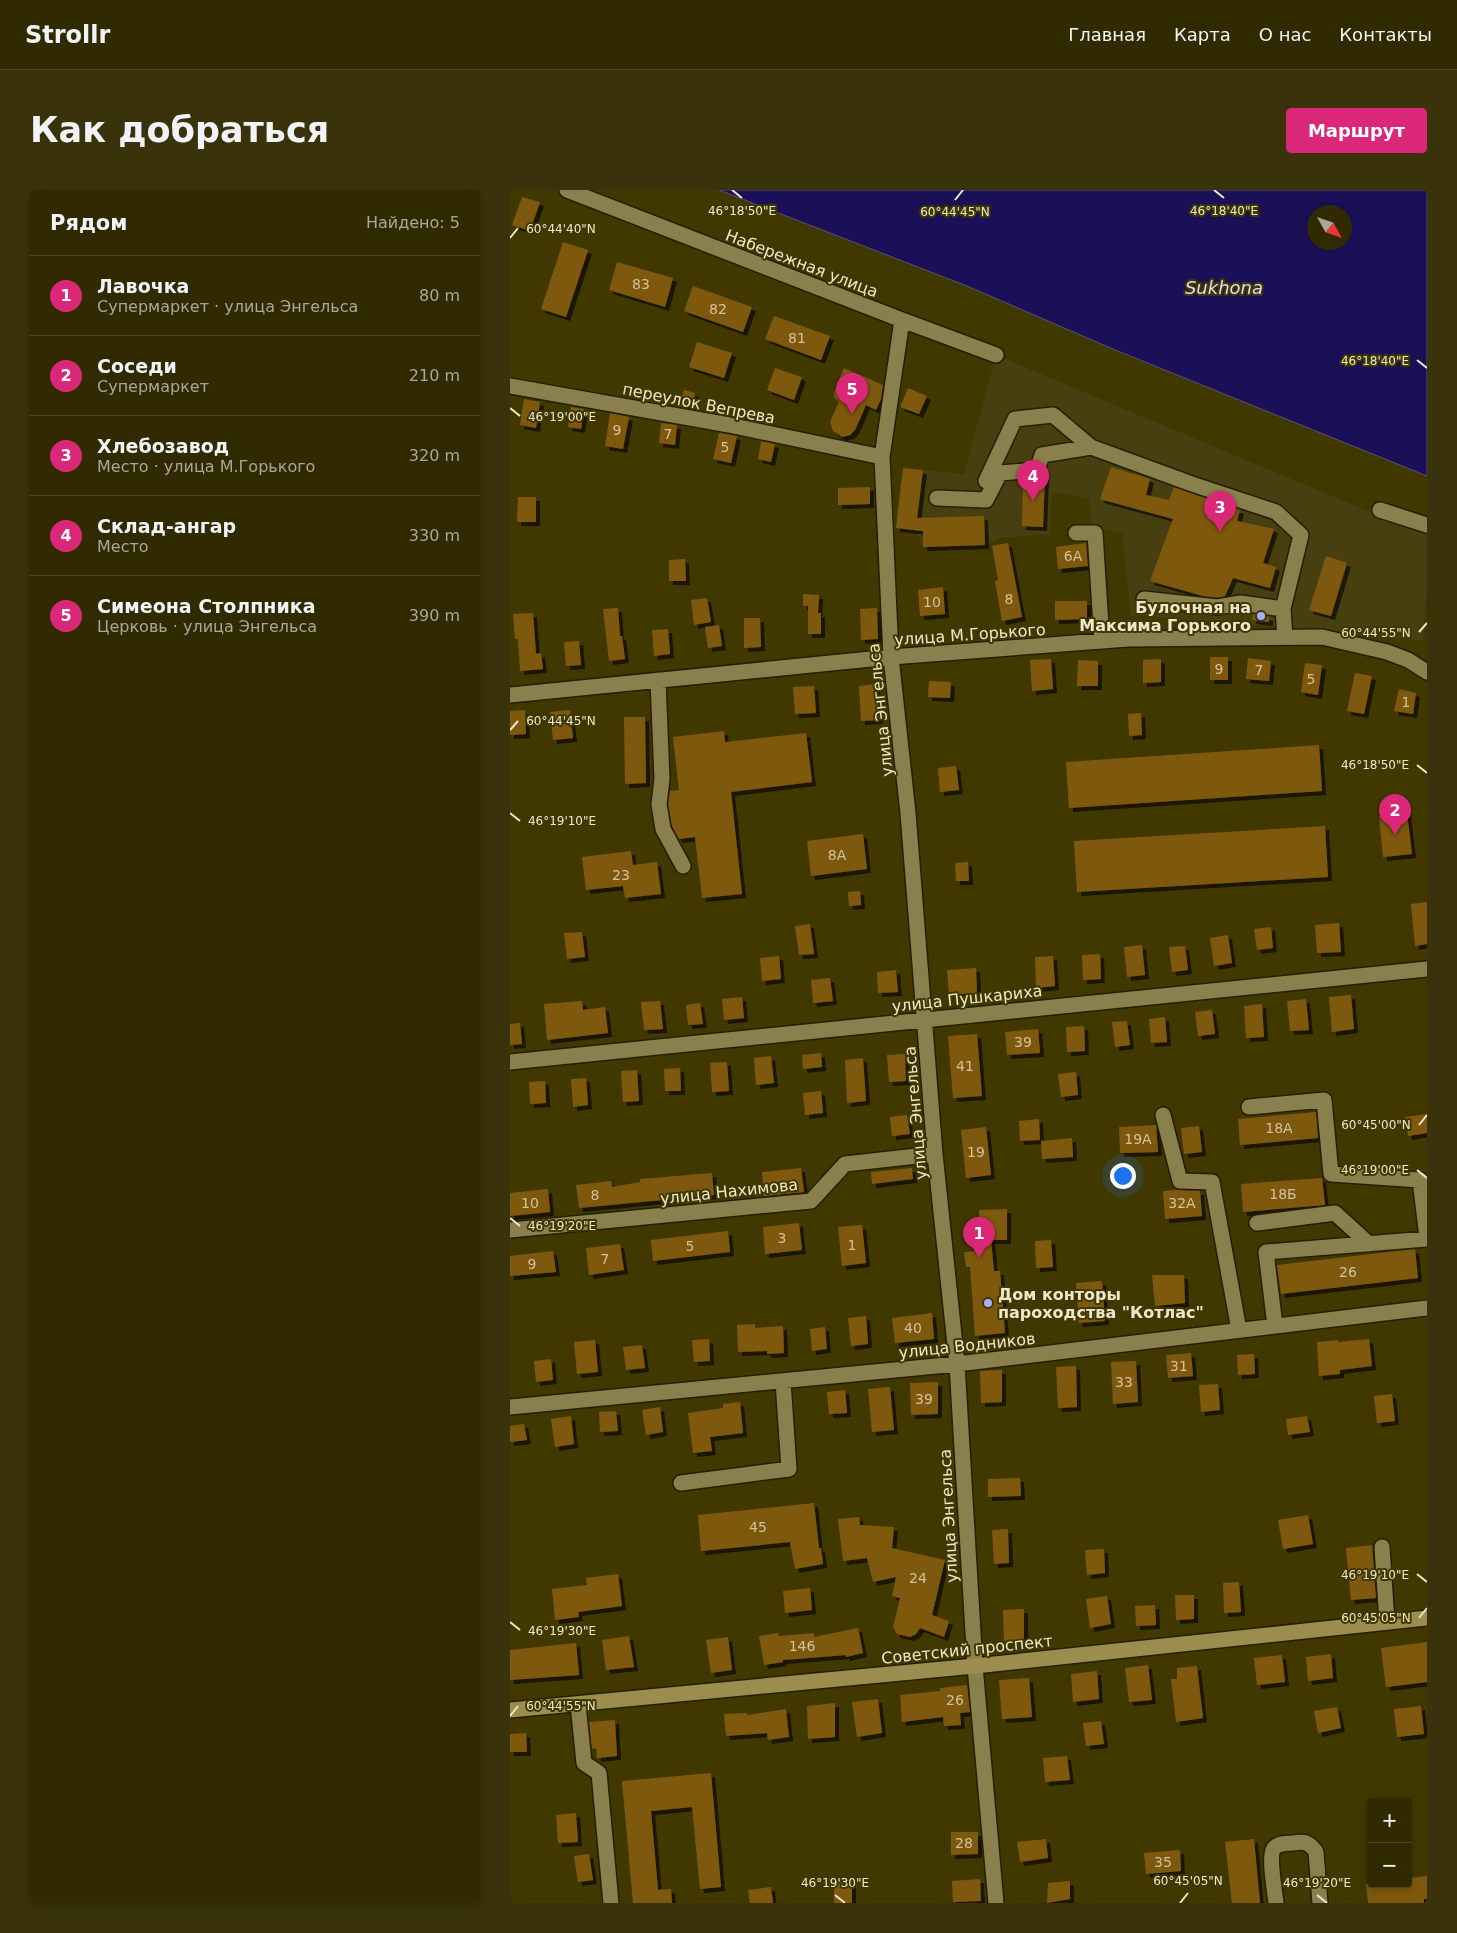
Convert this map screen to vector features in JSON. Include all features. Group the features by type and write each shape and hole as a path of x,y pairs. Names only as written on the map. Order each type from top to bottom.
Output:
{"main road":[{"name":"Советский проспект","path":"510,1710 975,1666 1427,1618"}],"street":[{"name":"Набережная улица","path":"567,190 996,355"},
{"name":"улица Энгельса","path":"902,320 882,457 891,657 908,813 935,1154 957,1364 975,1666 996,1903"},
{"name":"переулок Вепрева","path":"510,386 719,424 882,457"},
{"path":"977,500 1015,419 1053,415 1091,447 1276,512 1301,535 1283,609 1285,637"},
{"path":"937,498 986,500 1000,473 1037,470 1042,455 1091,447"},
{"path":"1380,510 1427,525"},
{"path":"1076,533 1095,533 1102,641"},
{"path":"1144,600 1217,607 1242,603 1283,609"},
{"name":"улица М.Горького","path":"510,695 891,657 1128,639 1322,637 1386,652 1408,660 1427,672"},
{"path":"658,680 662,779 659,804 663,829 683,866"},
{"name":"улица Пушкариха","path":"510,1062 1427,969"},
{"path":"1249,1106 1324,1100 1331,1174 1420,1180 1427,1238 1266,1252 1275,1326"},
{"path":"1163,1115 1180,1181 1212,1182 1240,1330"},
{"name":"улица Нахимова","path":"510,1230 811,1201 845,1164 935,1154"},
{"path":"1257,1223 1335,1213 1369,1244"},
{"name":"улица Водников","path":"510,1407 957,1364 1427,1308"},
{"path":"681,1483 789,1469 783,1381"},
{"path":"1382,1547 1387,1622"},
{"path":"578,1704 584,1763 599,1773 610,1903"},
{"path":"1276,1903 1271,1856 1274,1848 1280,1844 1305,1841 1312,1845 1316,1852 1320,1903"}],"shaded area":[{"path":"996,355 1427,536 1427,585 1423,641 1329,631 1131,615 1122,533 1092,527 1089,499 1052,492 1050,534 1000,538 985,545 923,547 916,530 896,528 903,468 964,474"}],"water":[{"name":"Sukhona","path":"719,190 1427,190 1427,476 1113,349 967,286"}],"building":[{"path":"522,197 540,202 530,231 512,225"},
{"path":"563,242 588,250 566,317 541,309"},
{"path":"617,262 673,278 665,307 609,290"},
{"path":"693,286 752,307 743,332 684,311"},
{"path":"774,316 830,336 821,360 765,339"},
{"path":"697,342 732,353 724,378 689,367"},
{"path":"775,368 802,377 794,400 767,390"},
{"path":"844,368 883,385 881,399 876,410 866,405 855,430 850,435 842,437 833,431 830,422 839,402 834,397 834,392"},
{"path":"908,388 927,396 919,414 900,407"},
{"path":"684,390 695,393 692,406 681,404"},
{"path":"524,399 540,402 536,428 520,425"},
{"path":"571,407 584,409 581,429 568,427"},
{"path":"610,413 629,417 623,449 605,446"},
{"path":"661,423 677,425 675,445 659,443"},
{"path":"719,433 737,436 731,463 713,459"},
{"path":"761,441 775,444 771,462 758,459"},
{"path":"1111,467 1150,479 1146,495 1169,500 1174,487 1240,510 1237,521 1274,529 1263,563 1276,567 1270,588 1233,578 1225,596 1217,598 1203,596 1150,581 1173,519 1100,499"},
{"path":"903,468 923,470 917,518 984,516 985,545 923,547 923,531 896,528"},
{"path":"1045,475 1043,527 1022,526 1023,481 1038,479"},
{"path":"870,487 870,504 838,505 838,488"},
{"path":"518,497 536,497 536,522 517,522"},
{"path":"1008,543 1022,617 1002,621 995,581 998,580 992,546"},
{"path":"1086,543 1088,566 1058,569 1056,547"},
{"path":"1326,556 1347,563 1331,616 1309,610"},
{"path":"685,559 686,581 669,581 669,560"},
{"path":"943,587 945,614 920,616 918,590"},
{"path":"803,594 819,595 818,613 821,613 821,634 808,634 808,606 803,606"},
{"path":"707,598 711,622 694,625 691,600"},
{"path":"1055,601 1087,601 1087,619 1055,620"},
{"path":"618,608 620,636 622,636 625,659 609,661 603,609"},
{"path":"877,608 878,639 861,640 860,609"},
{"path":"533,613 536,654 541,653 543,669 520,671 518,639 515,639 513,614"},
{"path":"1253,614 1269,617 1269,622 1252,620"},
{"path":"744,618 760,618 761,647 744,648"},
{"path":"719,625 722,646 708,648 705,627"},
{"path":"668,629 670,654 654,656 652,630"},
{"path":"579,641 581,665 566,666 564,642"},
{"path":"1210,657 1228,657 1228,680 1210,680"},
{"path":"1248,658 1271,661 1269,681 1246,679"},
{"path":"1051,659 1053,689 1032,691 1030,660"},
{"path":"1161,659 1161,682 1143,683 1143,660"},
{"path":"1078,660 1098,661 1098,686 1077,686"},
{"path":"1305,663 1322,665 1318,695 1301,692"},
{"path":"1355,673 1372,676 1364,714 1347,711"},
{"path":"929,681 951,682 950,698 928,697"},
{"path":"876,684 879,720 861,721 859,686"},
{"path":"814,686 816,713 795,714 793,687"},
{"path":"1399,689 1416,693 1413,714 1394,711"},
{"path":"525,710 526,734 510,735 510,711"},
{"path":"570,710 573,738 553,740 550,712"},
{"path":"1141,713 1142,735 1129,736 1128,714"},
{"path":"624,717 645,717 646,783 625,784"},
{"path":"724,731 725,742 806,733 812,782 731,792 742,894 702,898 695,837 679,839 672,826 668,804 670,791 679,790 673,737"},
{"path":"1319,745 1322,791 1069,808 1066,762"},
{"path":"956,766 959,790 940,792 938,768"},
{"path":"1407,813 1412,854 1383,857 1379,816"},
{"path":"1325,826 1328,877 1077,892 1074,841"},
{"path":"863,834 867,869 811,876 807,841"},
{"path":"631,851 633,865 657,862 661,894 625,898 623,886 586,890 582,857"},
{"path":"968,862 969,881 956,881 955,863"},
{"path":"860,891 861,905 849,906 848,892"},
{"path":"1427,902 1427,944 1415,946 1411,904"},
{"path":"1339,923 1341,952 1317,953 1315,925"},
{"path":"810,924 814,954 799,955 795,926"},
{"path":"1271,927 1273,948 1257,950 1254,929"},
{"path":"582,932 585,957 567,959 564,933"},
{"path":"1228,935 1232,963 1214,966 1210,938"},
{"path":"1142,945 1145,975 1127,977 1124,947"},
{"path":"1185,946 1188,970 1172,972 1169,947"},
{"path":"1100,954 1101,979 1083,980 1082,955"},
{"path":"779,956 781,979 762,981 760,958"},
{"path":"1053,956 1055,986 1036,988 1035,957"},
{"path":"976,968 977,993 949,995 947,970"},
{"path":"896,970 898,992 878,993 877,972"},
{"path":"830,978 833,1001 813,1003 811,980"},
{"path":"1351,995 1354,1029 1332,1032 1329,997"},
{"path":"742,997 744,1018 724,1020 722,999"},
{"path":"1306,999 1309,1030 1290,1031 1287,1001"},
{"path":"582,1001 583,1010 605,1007 608,1033 547,1040 544,1004"},
{"path":"660,1001 663,1029 644,1030 641,1002"},
{"path":"700,1003 703,1024 688,1025 686,1005"},
{"path":"1262,1004 1264,1037 1246,1038 1244,1006"},
{"path":"1212,1010 1215,1034 1198,1036 1195,1012"},
{"path":"1165,1017 1167,1042 1151,1043 1149,1019"},
{"path":"1127,1021 1130,1045 1115,1047 1112,1022"},
{"path":"520,1023 522,1044 510,1045 510,1024"},
{"path":"1084,1026 1085,1051 1067,1052 1066,1027"},
{"path":"1038,1029 1040,1053 1007,1055 1005,1032"},
{"path":"977,1034 982,1096 953,1098 948,1036"},
{"path":"821,1053 822,1067 803,1069 802,1055"},
{"path":"905,1054 906,1081 889,1082 887,1055"},
{"path":"771,1056 774,1083 756,1085 754,1058"},
{"path":"863,1058 866,1101 847,1103 845,1060"},
{"path":"727,1062 729,1091 712,1092 710,1063"},
{"path":"680,1068 681,1091 665,1091 664,1069"},
{"path":"637,1070 639,1101 623,1102 621,1071"},
{"path":"1076,1072 1078,1095 1061,1097 1058,1074"},
{"path":"586,1078 588,1105 573,1107 571,1079"},
{"path":"545,1081 546,1103 530,1104 529,1082"},
{"path":"821,1091 823,1113 805,1115 803,1093"},
{"path":"1316,1112 1318,1138 1240,1145 1238,1119"},
{"path":"1427,1114 1427,1133 1408,1136 1405,1117"},
{"path":"907,1115 910,1134 892,1136 890,1117"},
{"path":"1039,1119 1040,1140 1020,1141 1019,1121"},
{"path":"1156,1125 1158,1152 1120,1153 1119,1127"},
{"path":"1199,1126 1202,1152 1184,1154 1181,1128"},
{"path":"986,1127 991,1175 966,1178 961,1130"},
{"path":"1072,1138 1073,1157 1042,1159 1041,1141"},
{"path":"801,1168 804,1192 764,1196 762,1172"},
{"path":"912,1168 913,1179 872,1184 871,1172"},
{"path":"712,1173 714,1195 579,1208 576,1185 611,1181 612,1187 640,1182 640,1179"},
{"path":"1322,1178 1325,1205 1243,1212 1241,1184"},
{"path":"548,1189 550,1212 510,1216 510,1193"},
{"path":"1163,1191 1200,1191 1202,1216 1165,1219"},
{"path":"1007,1209 1007,1240 991,1240 994,1271 1000,1271 1005,1333 975,1336 970,1267 966,1267 964,1252 980,1251 979,1210"},
{"path":"799,1223 802,1250 765,1254 763,1227"},
{"path":"862,1225 866,1263 842,1266 838,1227"},
{"path":"728,1231 730,1252 653,1261 651,1240"},
{"path":"1051,1240 1053,1267 1036,1268 1035,1241"},
{"path":"620,1244 624,1270 589,1275 586,1248"},
{"path":"1415,1249 1418,1278 1281,1294 1277,1265"},
{"path":"553,1251 556,1272 510,1276 510,1256"},
{"path":"1152,1275 1184,1275 1185,1303 1155,1306"},
{"path":"1102,1281 1105,1321 1079,1323 1076,1283"},
{"path":"932,1313 934,1339 895,1343 892,1318"},
{"path":"866,1316 868,1344 851,1346 848,1318"},
{"path":"755,1324 755,1328 783,1326 784,1353 767,1354 767,1351 738,1352 737,1325"},
{"path":"825,1327 827,1349 812,1351 810,1329"},
{"path":"709,1339 710,1361 694,1362 692,1340"},
{"path":"1369,1339 1372,1366 1340,1370 1340,1374 1319,1376 1317,1342"},
{"path":"595,1340 598,1372 577,1374 574,1342"},
{"path":"642,1345 645,1368 626,1370 623,1347"},
{"path":"1191,1353 1193,1376 1168,1378 1166,1355"},
{"path":"1254,1354 1255,1374 1238,1375 1237,1355"},
{"path":"551,1359 553,1380 536,1382 534,1361"},
{"path":"1136,1361 1138,1402 1113,1404 1111,1362"},
{"path":"1076,1366 1077,1407 1058,1408 1056,1367"},
{"path":"1002,1370 1002,1402 981,1403 980,1371"},
{"path":"938,1382 938,1414 911,1415 910,1383"},
{"path":"1218,1384 1220,1410 1201,1412 1199,1385"},
{"path":"890,1387 894,1430 872,1432 868,1389"},
{"path":"845,1390 847,1413 829,1414 827,1392"},
{"path":"1392,1394 1395,1421 1377,1423 1374,1396"},
{"path":"740,1402 743,1433 710,1437 712,1451 693,1453 688,1413 723,1408 723,1404"},
{"path":"660,1407 663,1432 646,1435 642,1410"},
{"path":"616,1411 618,1431 600,1432 599,1412"},
{"path":"571,1416 574,1444 555,1447 551,1419"},
{"path":"1307,1416 1310,1432 1288,1435 1286,1419"},
{"path":"524,1424 527,1440 510,1442 510,1426"},
{"path":"1020,1478 1021,1496 988,1497 988,1479"},
{"path":"814,1503 819,1548 821,1548 823,1564 795,1569 790,1542 701,1551 698,1515"},
{"path":"1308,1515 1313,1544 1283,1549 1278,1520"},
{"path":"859,1517 860,1525 894,1527 892,1548 945,1560 932,1615 949,1621 944,1637 920,1628 916,1634 910,1637 897,1634 893,1627 900,1598 892,1596 896,1577 873,1582 867,1558 843,1561 838,1519"},
{"path":"1008,1529 1009,1563 994,1564 992,1530"},
{"path":"1372,1545 1376,1598 1351,1600 1346,1548"},
{"path":"1104,1549 1105,1573 1087,1575 1085,1550"},
{"path":"618,1574 622,1606 578,1612 579,1617 555,1620 552,1589 587,1585 586,1578"},
{"path":"1239,1582 1241,1612 1224,1613 1223,1583"},
{"path":"810,1588 812,1610 785,1613 783,1591"},
{"path":"1175,1595 1194,1595 1194,1619 1176,1620"},
{"path":"1107,1596 1111,1624 1090,1628 1086,1599"},
{"path":"1155,1605 1156,1625 1136,1626 1135,1606"},
{"path":"1024,1609 1024,1639 1004,1641 1003,1610"},
{"path":"858,1628 863,1653 846,1657 846,1655 783,1660 783,1662 764,1665 759,1636 778,1633 779,1636 814,1633 814,1637"},
{"path":"629,1636 634,1667 606,1670 602,1640"},
{"path":"728,1637 732,1670 711,1673 706,1640"},
{"path":"1427,1642 1427,1682 1386,1687 1381,1648"},
{"path":"576,1643 579,1675 510,1680 510,1650"},
{"path":"1331,1654 1333,1678 1308,1681 1306,1657"},
{"path":"1282,1655 1285,1682 1257,1685 1254,1658"},
{"path":"1148,1665 1152,1700 1129,1702 1125,1668"},
{"path":"1197,1666 1203,1718 1176,1722 1171,1679 1177,1679 1177,1668"},
{"path":"1097,1671 1099,1699 1073,1702 1071,1674"},
{"path":"1029,1678 1032,1717 1002,1719 999,1680"},
{"path":"967,1685 970,1712 960,1713 961,1725 944,1726 943,1717 902,1722 900,1695 940,1691 940,1688"},
{"path":"878,1699 882,1733 857,1737 852,1702"},
{"path":"835,1703 835,1737 808,1739 807,1706"},
{"path":"1421,1706 1424,1734 1397,1737 1394,1709"},
{"path":"1337,1707 1341,1728 1318,1733 1314,1711"},
{"path":"786,1709 789,1737 768,1740 767,1733 726,1736 724,1714 747,1713 747,1715"},
{"path":"615,1720 617,1756 597,1758 596,1748 592,1749 589,1722"},
{"path":"1101,1721 1104,1744 1086,1746 1083,1723"},
{"path":"526,1733 527,1752 510,1752 510,1734"},
{"path":"1067,1756 1070,1780 1045,1782 1043,1758"},
{"path":"711,1773 721,1887 700,1889 692,1807 651,1811 658,1890 671,1889 672,1903 633,1903 622,1781"},
{"path":"576,1813 578,1842 558,1843 556,1815"},
{"path":"951,1832 978,1832 978,1854 951,1855"},
{"path":"1046,1839 1048,1858 1020,1862 1017,1842"},
{"path":"1254,1839 1260,1903 1232,1903 1225,1842"},
{"path":"1180,1850 1181,1871 1146,1874 1144,1853"},
{"path":"589,1854 593,1880 578,1882 574,1856"},
{"path":"1427,1876 1427,1899 1424,1899 1424,1903 1368,1903 1366,1884 1367,1888 1412,1888 1412,1878"},
{"path":"980,1879 981,1901 953,1902 952,1881"},
{"path":"1070,1881 1070,1899 1047,1903 1048,1883"},
{"path":"834,1882 852,1882 852,1903 834,1903"},
{"path":"771,1887 773,1903 750,1903 748,1890"}],"place":[{"name":"Симеона Столпника","path":"852,414"},
{"name":"Склад-ангар","path":"1033,501"},
{"name":"Хлебозавод","path":"1220,532"},
{"name":"Булочная на Максима Горького","path":"1261,616"},
{"name":"Соседи","path":"1395,835"},
{"name":"Лавочка","path":"979,1258"},
{"name":"Дом конторы пароходства \"Котлас\"","path":"988,1303"}]}
